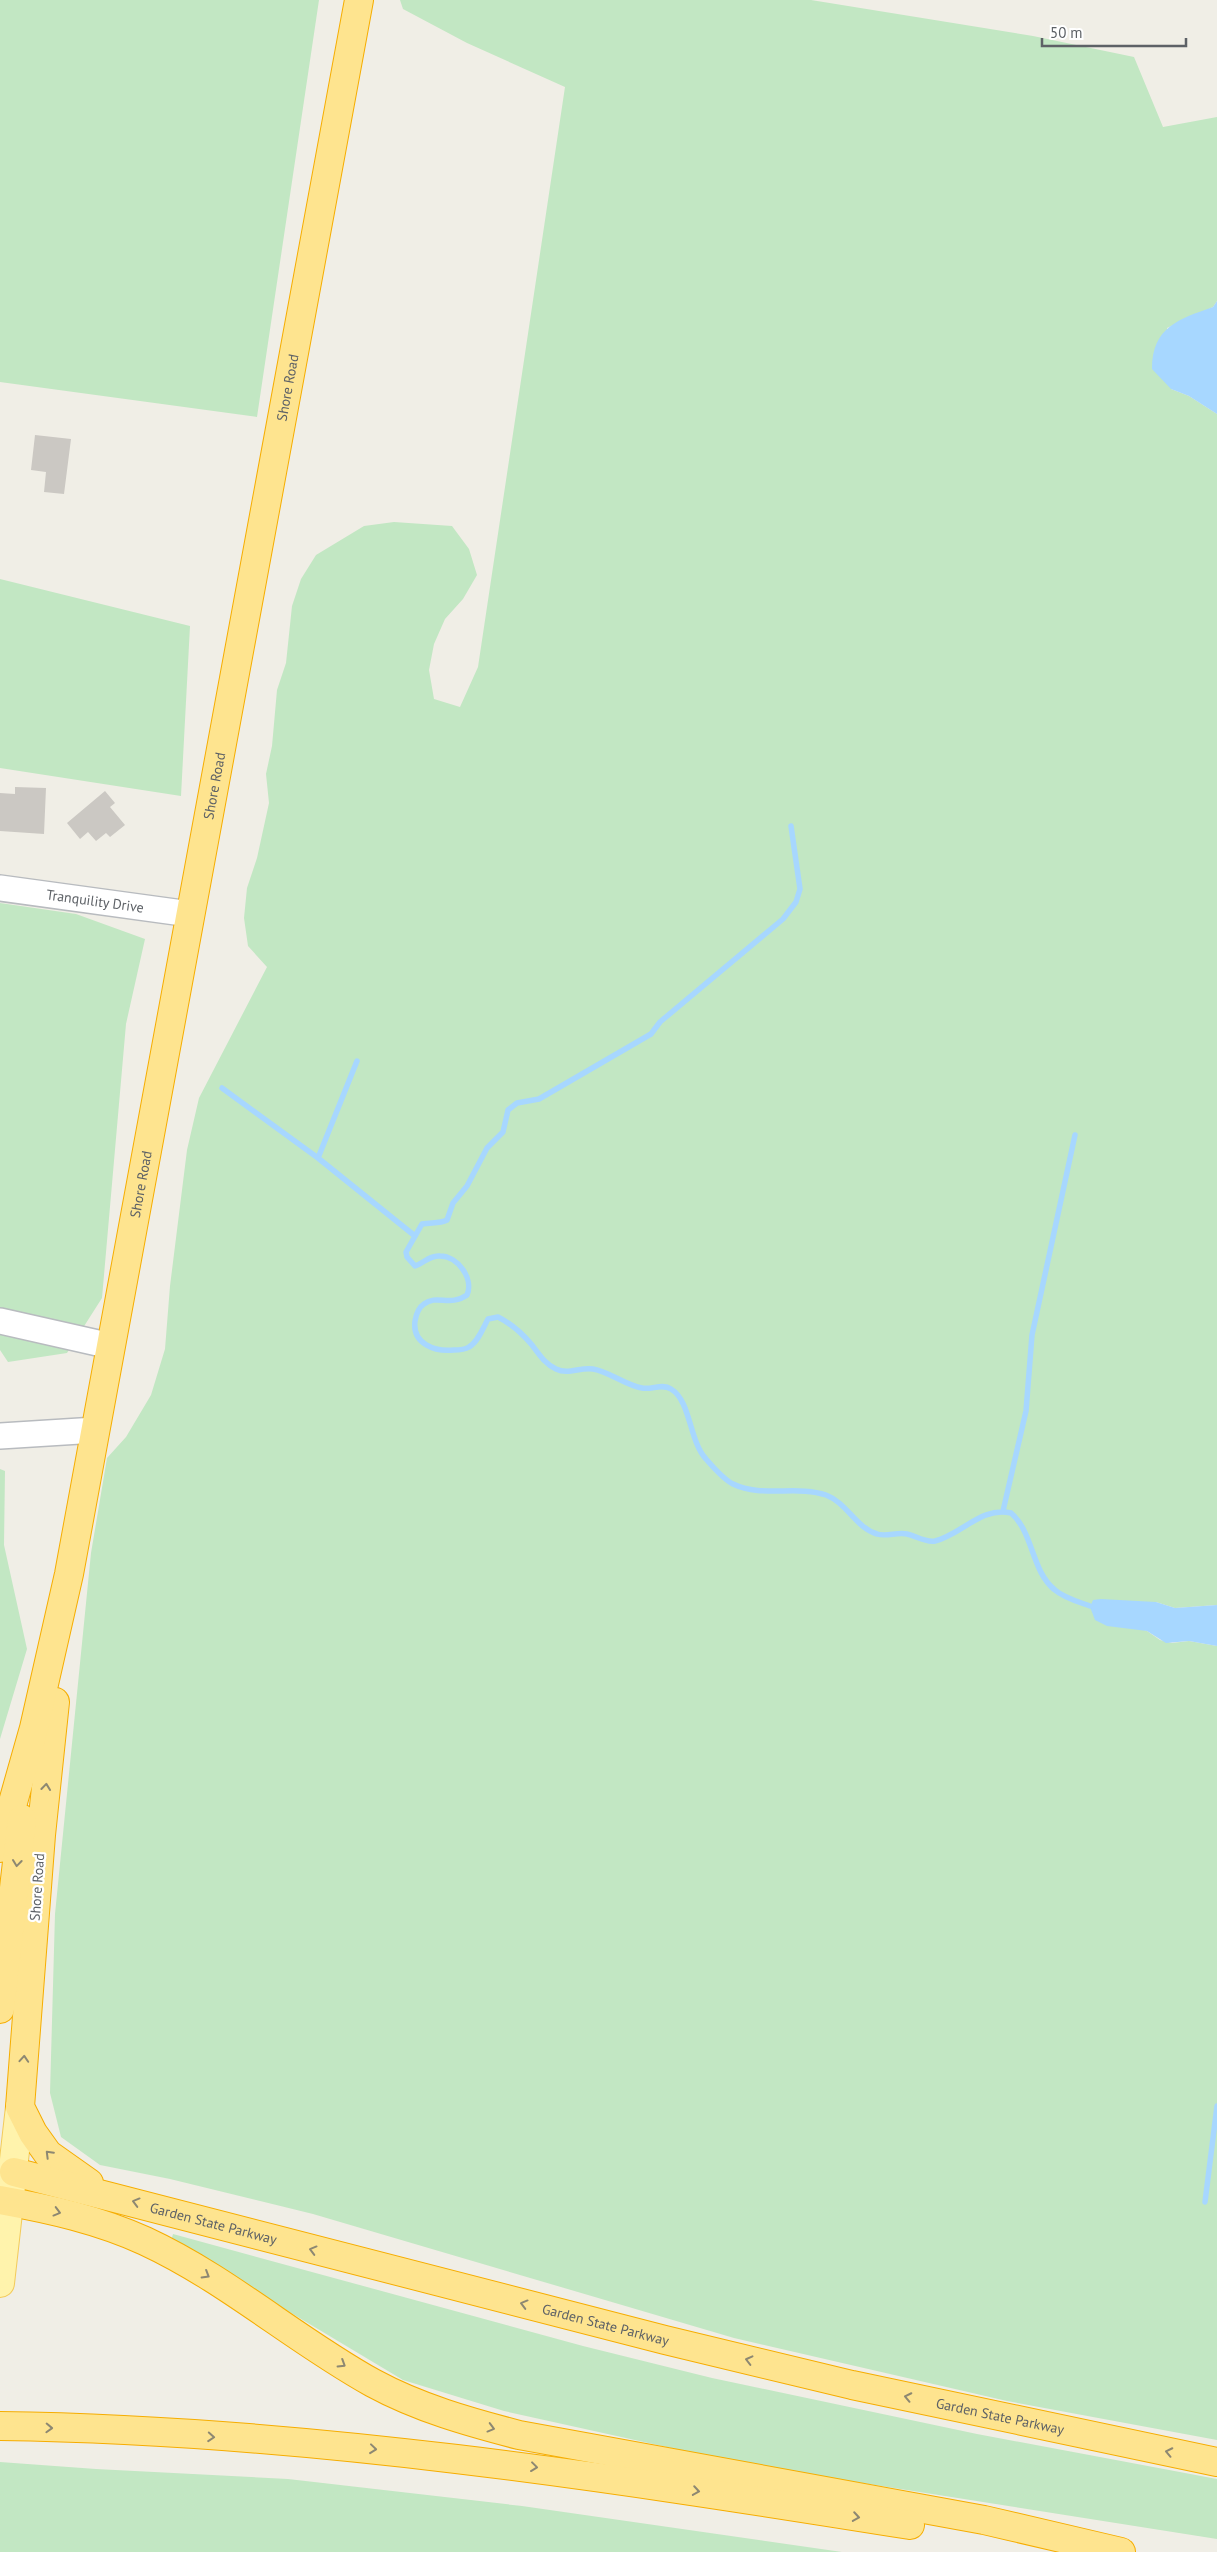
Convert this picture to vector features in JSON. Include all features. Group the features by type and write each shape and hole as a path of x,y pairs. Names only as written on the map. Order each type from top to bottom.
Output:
{"highway":[{"name":"Shore Road","path":"34,1728 70,1574 359,0"},
{"name":"Shore Road","path":"20,2107 41,1835 70,1574"},
{"path":"0,1848 34,1728"},
{"path":"0,2009 34,1728"},
{"path":"20,2107 36,2139 48,2154 102,2193"},
{"name":"Garden State Parkway","path":"7,2170 102,2193 360,2263 665,2340 852,2385 1217,2462"},
{"path":"5,2201 105,2225 145,2241 214,2279 373,2383 442,2413 519,2435 984,2520 1121,2552"},
{"path":"0,2426 291,2442 465,2459 648,2483 1089,2552"}],"main road":[{"name":"Shore Road","path":"0,2283 7,2170 20,2107"}],"street":[{"name":"Tranquility Drive","path":"0,888 190,914"},
{"path":"0,1321 111,1346"},
{"path":"0,1436 96,1430"}],"green space":[{"path":"0,0 319,0 257,417 0,382"},
{"path":"400,0 811,0 1033,36 1134,57 1163,127 1217,117 1217,301 1213,307 1167,328 1171,389 1189,396 1217,414 1217,1605 1175,1608 1156,1602 1138,1628 1147,1631 1160,1640 1172,1643 1189,1641 1217,1646 1217,2440 1007,2401 734,2338 313,2214 170,2179 100,2165 61,2137 50,2093 55,1914 91,1553 107,1458 126,1437 151,1395 165,1349 170,1286 187,1150 199,1098 267,967 248,946 244,918 247,888 257,858 269,803 266,774 272,746 277,690 286,663 292,606 301,579 316,555 364,526 394,522 452,526 469,549 477,575 463,599 445,619 434,644 429,670 434,699 460,707 478,667 565,87 467,43 403,9"},
{"path":"0,579 190,626 181,796 0,768"},
{"path":"0,903 76,914 145,939 126,1024 102,1298 67,1353 8,1362 0,1350"},
{"path":"0,1469 5,1471 4,1545 27,1649 0,1739"},
{"path":"173,2234 583,2346 712,2378 977,2434 1217,2479 1217,2539 748,2465 504,2411 403,2380 171,2241"},
{"path":"0,2462 288,2479 522,2506 842,2552 0,2552"}],"water":[{"path":"1217,301 1217,414 1189,396 1171,389 1152,369 1153,355 1162,334 1179,321 1213,307"},
{"path":"1093,1600 1156,1602 1175,1608 1217,1605 1217,1646 1189,1641 1166,1643 1147,1631 1107,1626 1095,1620 1090,1607"}],"building":[{"path":"35,435 71,439 64,494 44,492 46,472 31,470"},
{"path":"15,787 46,788 44,834 0,831 0,793 15,794"},
{"path":"105,791 115,803 110,807 125,825 110,837 106,833 96,841 88,832 80,839 67,823"}],"waterway":[{"path":"791,826 800,889 796,902 783,919 660,1022 651,1034 539,1099 517,1103 508,1110 503,1132 487,1148 467,1186 453,1203 447,1220 422,1224 406,1252 407,1257 415,1266 436,1256 447,1257 453,1260 463,1270 469,1289 467,1295 461,1298 429,1301 422,1306 415,1321 417,1336 426,1345 439,1350 463,1349 475,1342 488,1319 498,1317 521,1333 545,1362 556,1369 561,1371 593,1369 642,1388 668,1387 683,1402 700,1451 715,1470 729,1482 756,1490 803,1491 826,1495 840,1504 863,1526 877,1534 907,1534 935,1541 945,1538 991,1513 1011,1513 1019,1521 1041,1573 1047,1582 1063,1595 1090,1606"},
{"path":"318,1158 357,1061"},
{"path":"222,1088 318,1158 415,1236"},
{"path":"1003,1511 1026,1411 1032,1335 1075,1135"},
{"path":"1205,2202 1217,2106"}]}
